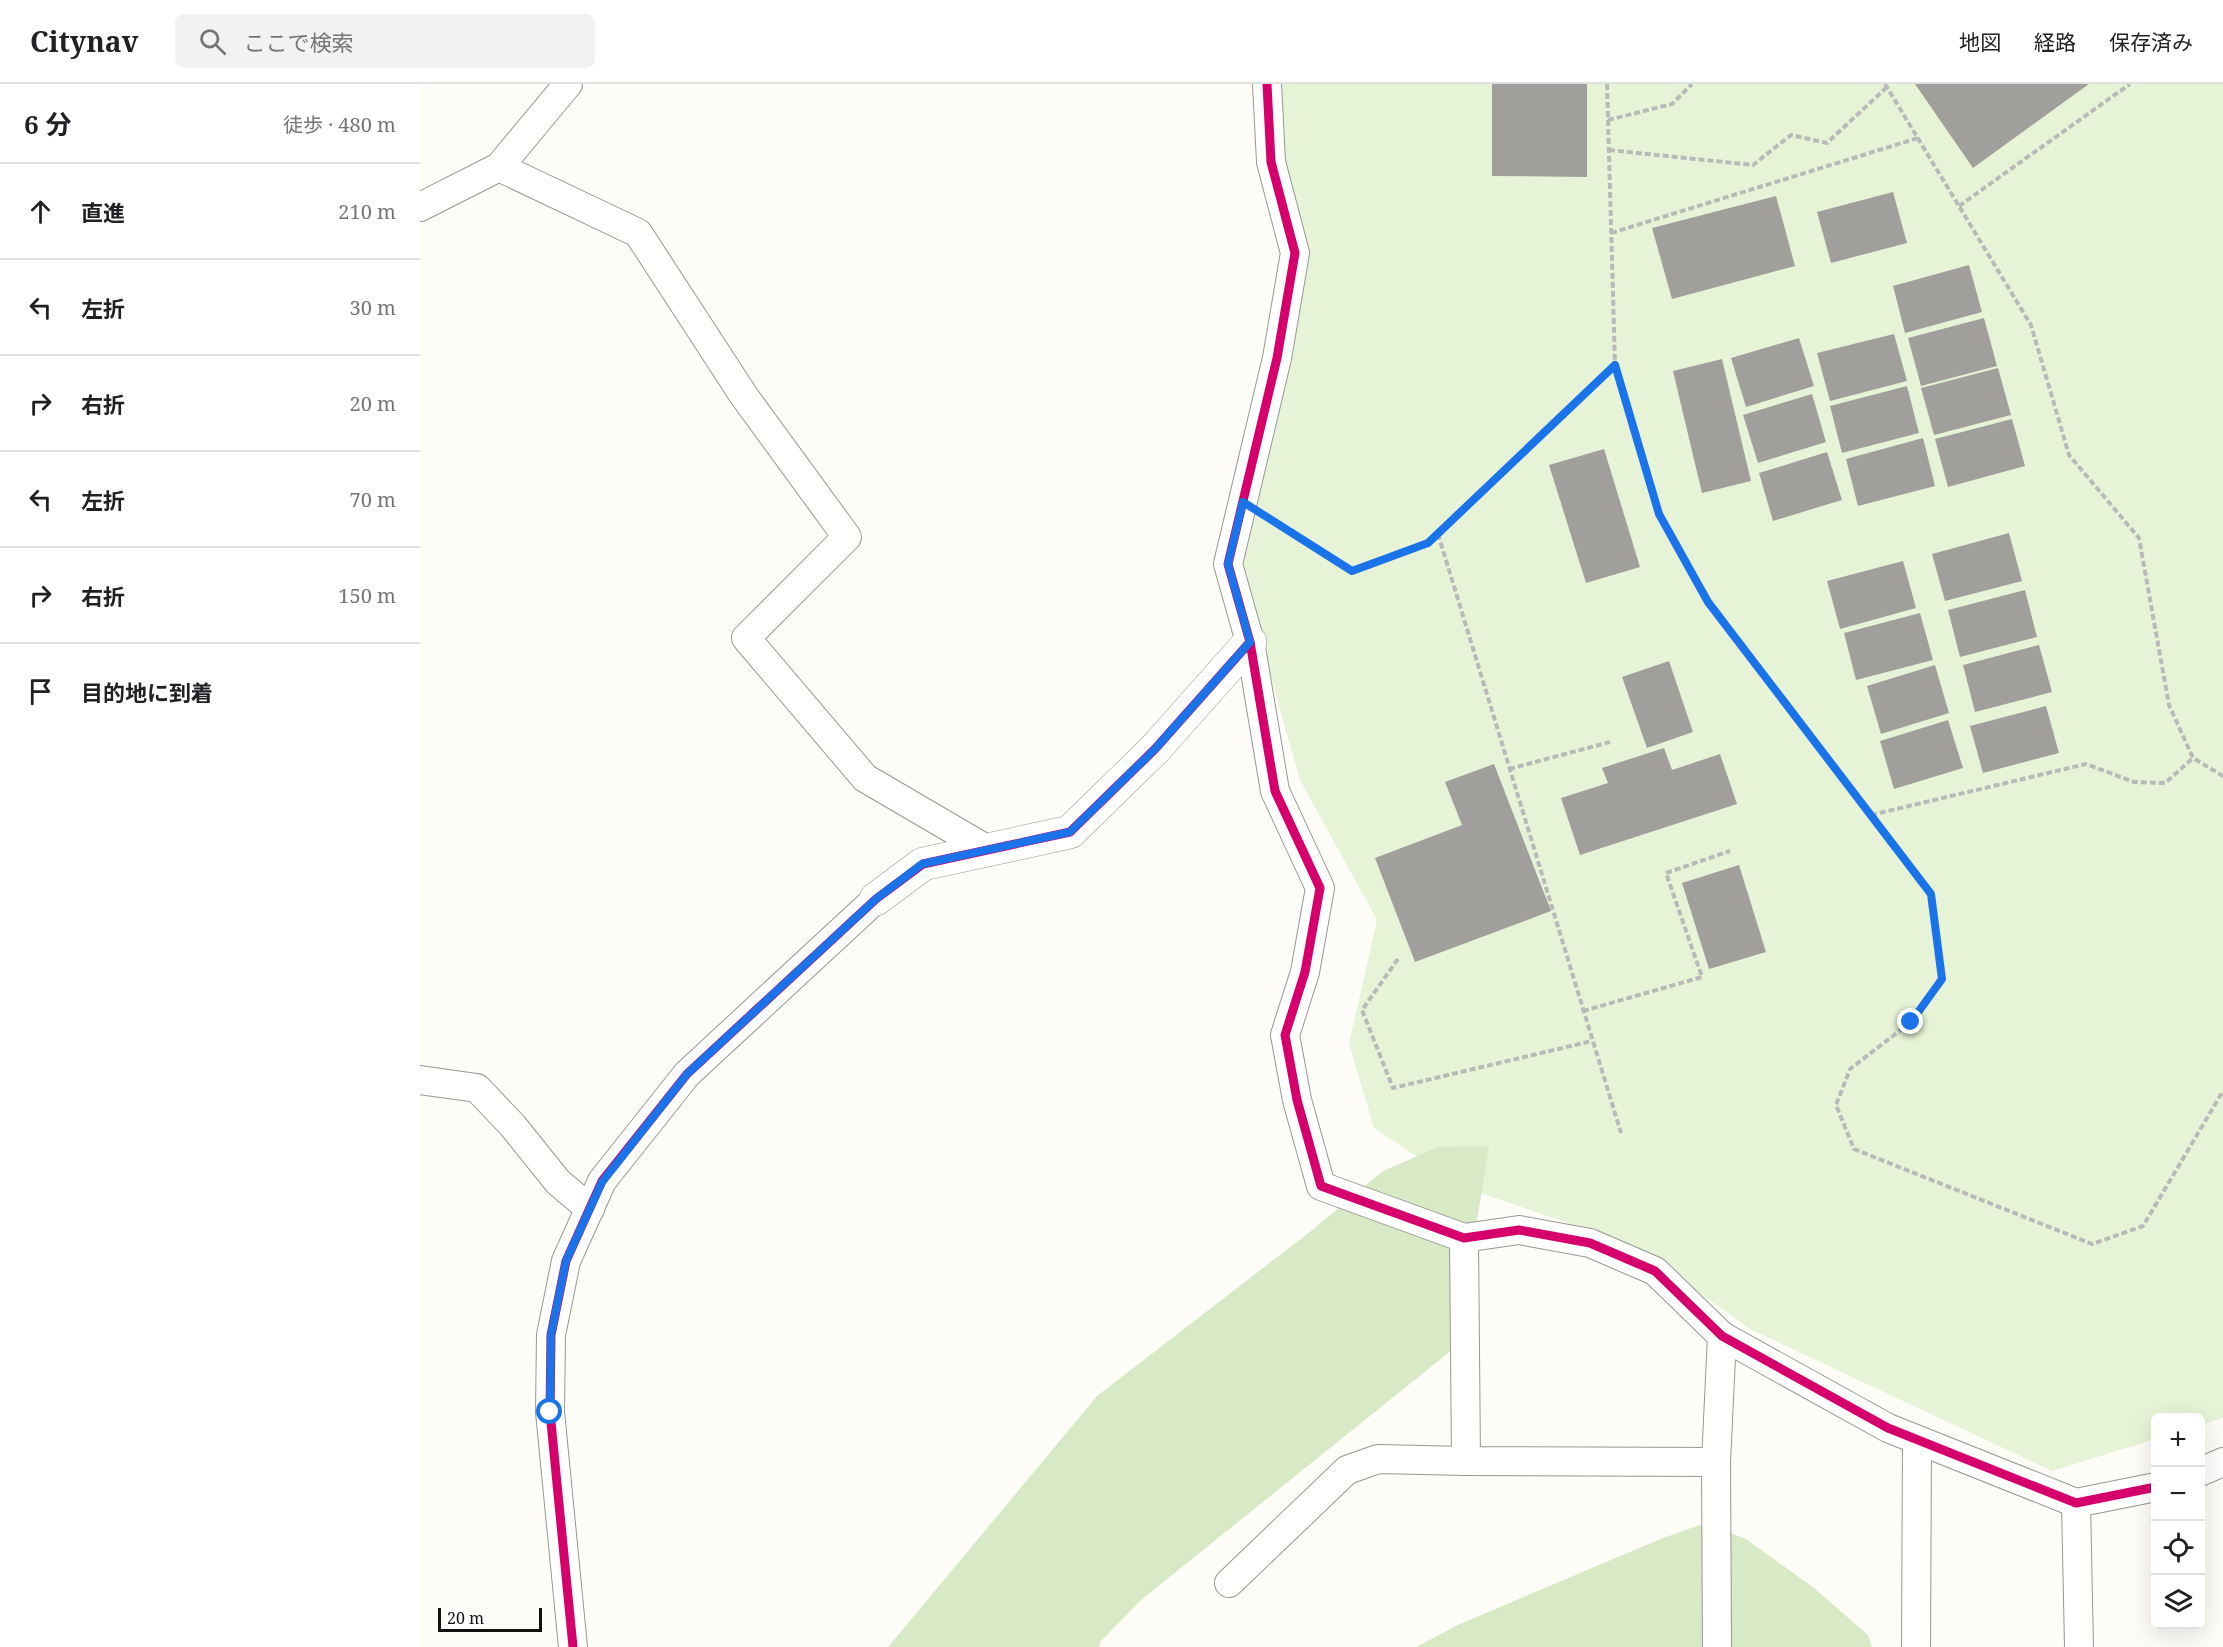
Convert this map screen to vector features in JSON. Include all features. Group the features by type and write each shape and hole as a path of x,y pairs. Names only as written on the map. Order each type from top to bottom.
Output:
{"street":[{"path":"420,207 499,166 568,84"},
{"path":"1267,84 1271,162 1295,252 1277,358 1228,564 1250,642 1275,791 1320,888 1305,972 1285,1035 1297,1100 1321,1186 1464,1238 1519,1230 1590,1243 1655,1271 1722,1336 1888,1428 2076,1503 2151,1488"},
{"path":"499,166 638,233 744,396 847,537 746,638 865,778 988,850"},
{"path":"573,1647 550,1412 551,1335 566,1261 602,1182 687,1074 876,899 922,864 1070,832 1155,749 1250,642"},
{"path":"420,1080 477,1088 513,1126 558,1182 590,1209"},
{"path":"1464,1238 1466,1461"},
{"path":"1717,1647 1716,1462 1722,1336"},
{"path":"1916,1647 1917,1441"},
{"path":"1229,1583 1347,1470 1378,1459 1716,1462"},
{"path":"2205,1470 2223,1462"},
{"path":"2076,1503 2079,1647"}],"path":[{"path":"1607,84 1615,365 1659,514 1703,592 1931,894 1942,979 1911,1022 1850,1069 1836,1105 1854,1149 2092,1244 2143,1226 2223,1091"},
{"path":"1608,120 1672,104 1692,84"},
{"path":"1959,206 2130,84"},
{"path":"1608,150 1753,165 1791,135 1827,143 1886,86 2031,325 2069,455 2139,538 2169,705 2193,758 2223,776"},
{"path":"1611,233 1918,138"},
{"path":"1243,502 1352,571 1428,543 1615,365"},
{"path":"1438,534 1621,1133"},
{"path":"1509,769 1610,742"},
{"path":"1871,815 2086,764 2134,782 2165,783 2193,758"},
{"path":"1583,1011 1701,977 1666,873 1730,851"},
{"path":"1398,959 1362,1010 1392,1088 1592,1041"}],"green space":[{"path":"1275,84 2223,84 2223,1418 2205,1424 2205,1413 2151,1413 2151,1440 2052,1471 1750,1329 1632,1245 1463,1187 1374,1128 1349,1044 1377,920 1300,780 1239,565 1300,250 1278,167"},
{"path":"1489,1146 1457,1346 1141,1600 1100,1642 1099,1647 888,1647 1097,1396 1311,1231 1383,1171 1438,1147"},
{"path":"1705,1523 1746,1539 1814,1588 1868,1635 1872,1647 1416,1647 1460,1624 1658,1540"}],"building":[{"path":"1492,84 1587,84 1587,177 1492,176"},
{"path":"1915,84 2089,84 1973,168"},
{"path":"1893,192 1907,243 1831,263 1817,212"},
{"path":"1776,196 1795,266 1672,299 1652,228"},
{"path":"1969,265 1982,312 1905,333 1893,286"},
{"path":"1984,318 1997,366 1921,386 1908,338"},
{"path":"1894,334 1907,381 1830,401 1817,353"},
{"path":"1799,338 1814,386 1746,407 1731,358"},
{"path":"1722,359 1751,481 1702,493 1673,371"},
{"path":"1998,368 2011,415 1934,435 1921,388"},
{"path":"1907,386 1919,433 1842,453 1830,406"},
{"path":"1812,394 1826,442 1758,463 1743,415"},
{"path":"2012,419 2025,466 1948,487 1935,439"},
{"path":"1923,438 1935,486 1858,506 1846,459"},
{"path":"1604,449 1640,567 1586,583 1549,465"},
{"path":"1827,452 1842,500 1773,521 1759,473"},
{"path":"2009,533 2022,581 1945,601 1932,554"},
{"path":"1903,561 1916,608 1840,629 1827,581"},
{"path":"2025,590 2037,637 1960,657 1948,610"},
{"path":"1920,613 1933,660 1856,680 1844,633"},
{"path":"2039,645 2052,692 1975,712 1963,665"},
{"path":"1669,661 1693,732 1647,748 1622,677"},
{"path":"1935,665 1949,713 1881,734 1867,686"},
{"path":"2046,706 2059,753 1983,773 1970,726"},
{"path":"1948,720 1963,768 1894,789 1880,741"},
{"path":"1664,748 1672,770 1720,754 1737,804 1580,855 1561,798 1608,783 1602,768"},
{"path":"1494,764 1551,911 1415,962 1375,858 1462,825 1445,782"},
{"path":"1739,865 1766,952 1709,969 1682,883"}],"cycle path":[{"path":"1267,84 1271,162 1295,253 1277,358 1228,564 1250,642 1275,791 1320,888 1305,972 1285,1035 1297,1100 1321,1186 1464,1238 1519,1230 1590,1243 1655,1271 1722,1336 1888,1428 2076,1503 2151,1488"},
{"path":"573,1647 550,1412 551,1335 566,1261 602,1181 687,1074 876,899 923,864 1070,832 1155,749 1250,642"}],"route":[{"path":"550,1412 551,1335 566,1261 602,1182 687,1074 876,899 922,864 1070,832 1155,749 1250,642 1228,564 1243,502 1352,571 1428,543 1615,365 1659,514 1708,602 1931,894 1942,979 1911,1022"}]}
